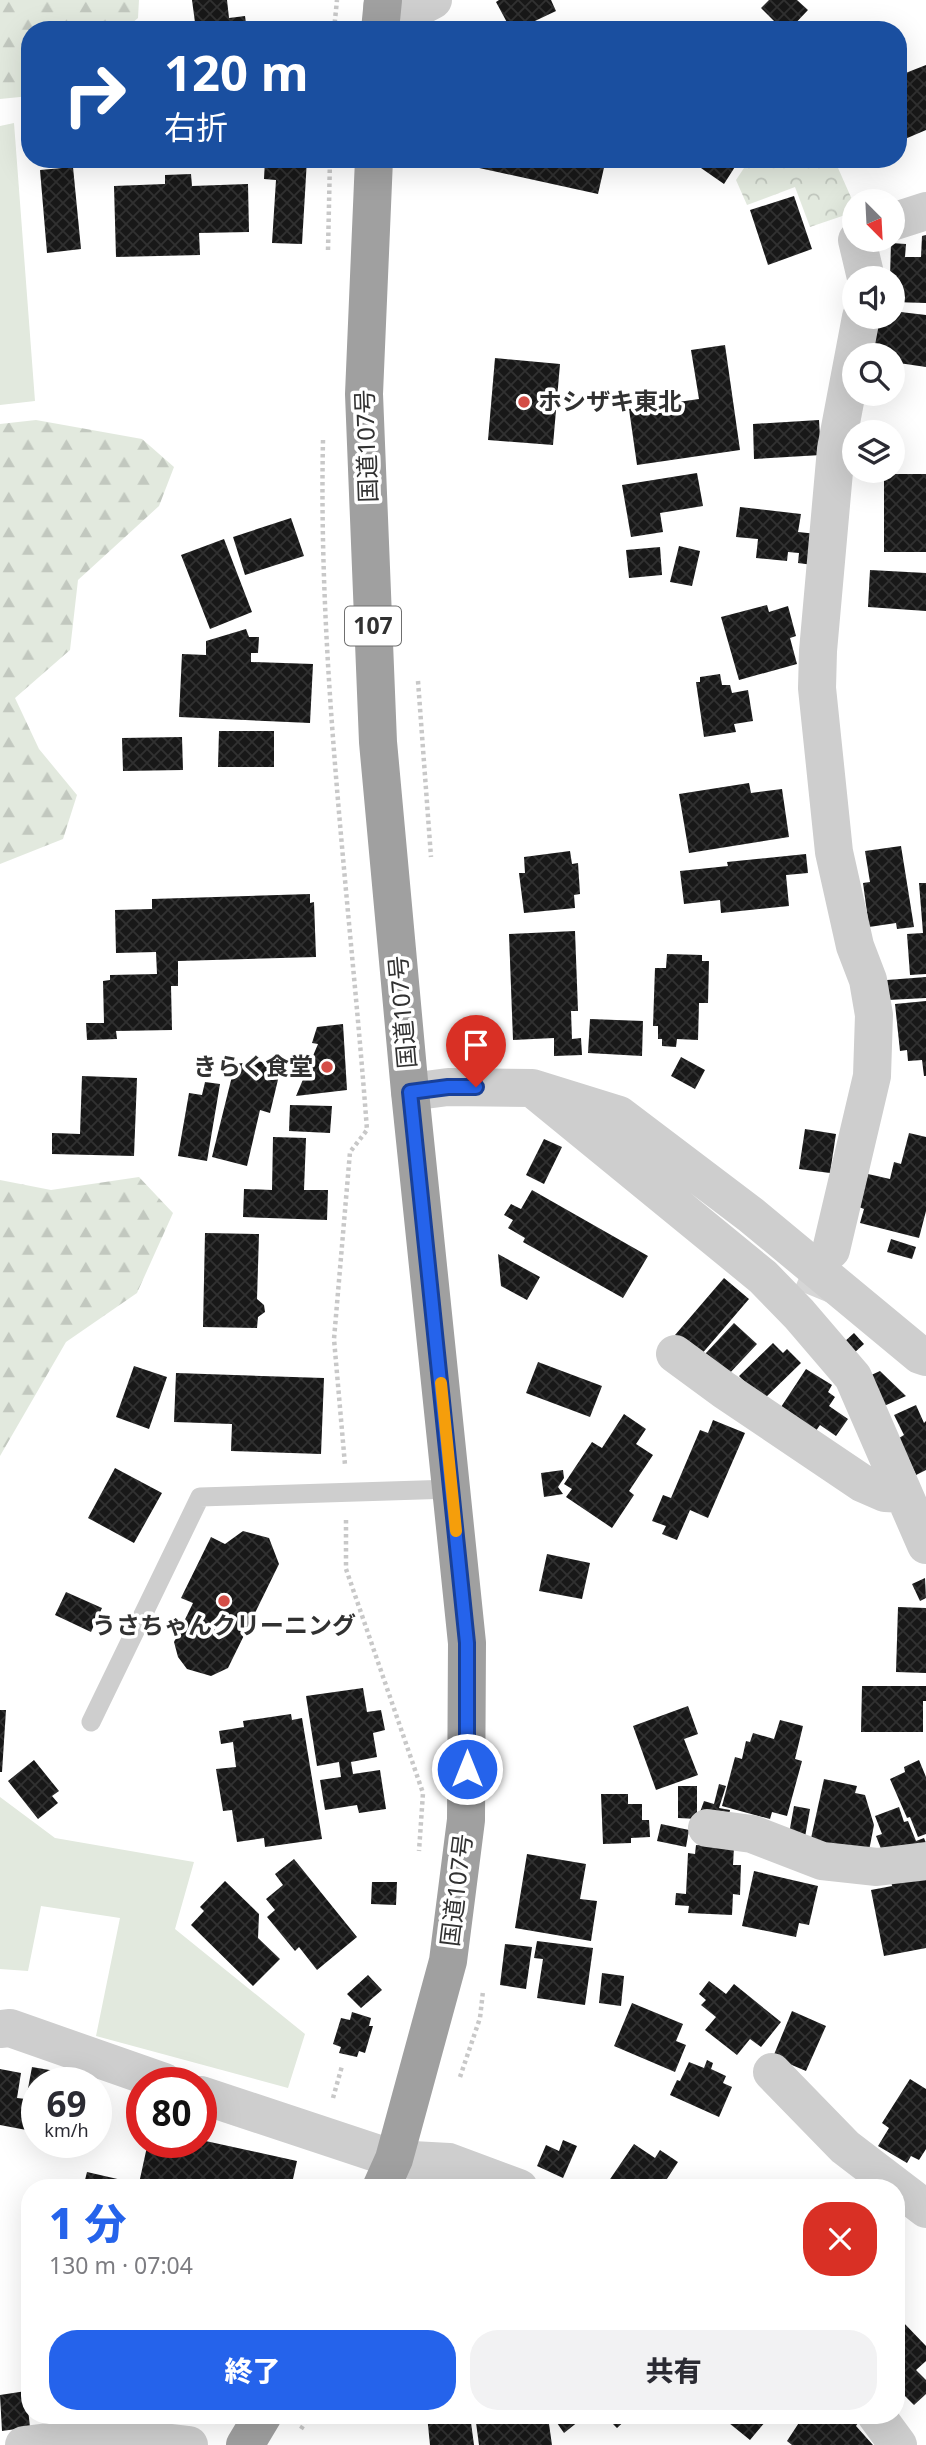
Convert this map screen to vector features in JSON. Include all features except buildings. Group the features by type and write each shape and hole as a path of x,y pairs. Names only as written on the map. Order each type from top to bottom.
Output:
{"highway":[{"name":"国道107号","path":"374,168 364,408 378,742 410,1092 467,1643 466,1820 448,1961 387,2173"},
{"path":"245,2445 258,2424"}],"street":[{"path":"382,12 416,9 433,0"},
{"path":"905,218 926,211"},
{"path":"831,1251 872,1076 874,1015 868,981 855,946 834,852 817,688 836,449 859,329"},
{"path":"410,1092 448,1087 532,1088 619,1115 751,1215 920,1355 926,1357"},
{"path":"532,1088 763,1277 805,1305 853,1377 926,1545"},
{"path":"675,1354 862,1483 885,1493 904,1494"},
{"path":"707,1828 752,1833 822,1861 877,1867 926,1861"},
{"path":"0,2029 10,2028 126,2069"},
{"path":"772,2072 845,2147 887,2179"},
{"path":"217,2102 387,2173 449,2162 495,2179"},
{"path":"905,2193 926,2209"},
{"path":"883,2424 898,2445"},
{"path":"23,2445 104,2435 189,2445"}],"lane":[{"path":"91,1722 200,1497 452,1489"}],"path":[{"path":"335,21 337,0"},
{"path":"327,257 330,168"},
{"path":"324,433 326,628 368,1130 350,1152 334,1339 345,1453 346,1569 423,1793 419,1856"}],"green space":[{"path":"0,0 139,0 138,18 134,21 21,21 21,97 0,99"},
{"path":"14,123 35,401 0,405 0,126"},
{"path":"744,168 838,168 847,189 842,189 842,216 810,227 795,187 747,205 736,180"},
{"path":"36,420 142,439 174,467 159,506 78,580 70,650 15,698 39,749 77,795 63,839 0,864 0,424"},
{"path":"139,1177 173,1213 137,1293 66,1342 0,1456 0,1180 51,1190"},
{"path":"0,1797 55,1838 194,1862 175,1929 305,2034 288,2088 96,2036 120,1918 41,1906 28,1971 0,1969"}],"tunnel":[{"path":"812,1296 831,1250"}],"slow traffic":[{"path":"441,1383 456,1531"}],"place":[{"name":"ホシザキ東北","path":"524,402"},
{"name":"きらく食堂","path":"327,1067"},
{"name":"うさちゃんクリーニング","path":"224,1601"}],"route":[{"path":"467,1769 467,1643 410,1092 448,1087 476,1087"}]}
